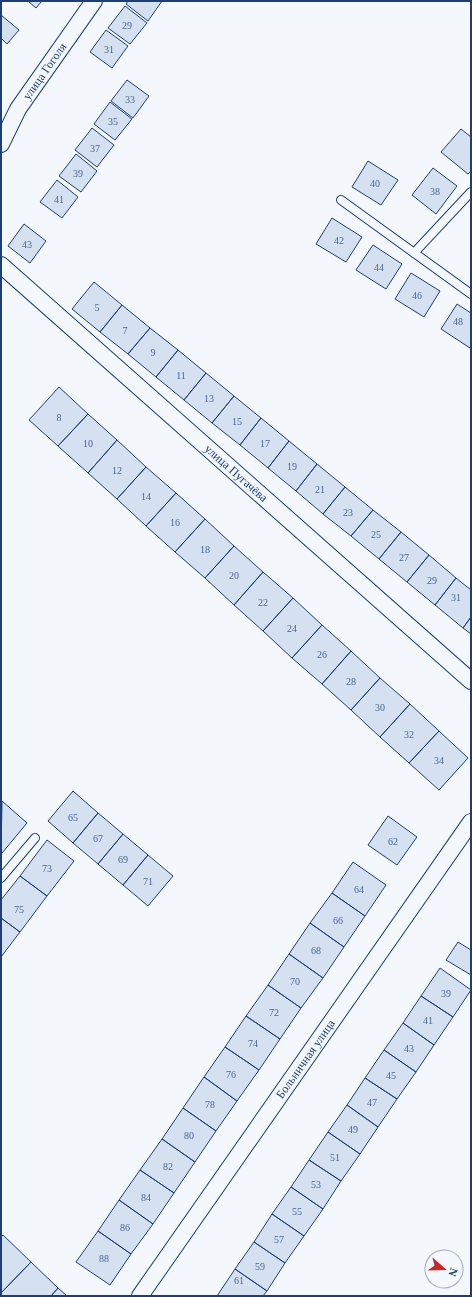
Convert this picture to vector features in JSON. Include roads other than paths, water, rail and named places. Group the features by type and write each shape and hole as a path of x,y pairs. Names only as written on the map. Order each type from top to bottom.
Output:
{"street":[{"name":"улица Гоголя","path":"1,144 18,109 94,1"},
{"name":"улица Пугачёва","path":"1,265 471,681"},
{"name":"Больничная улица","path":"140,1296 471,822"}],"lane":[{"path":"414,253 471,192"},
{"path":"340,200 471,294"},
{"path":"1,878 35,838"}]}
